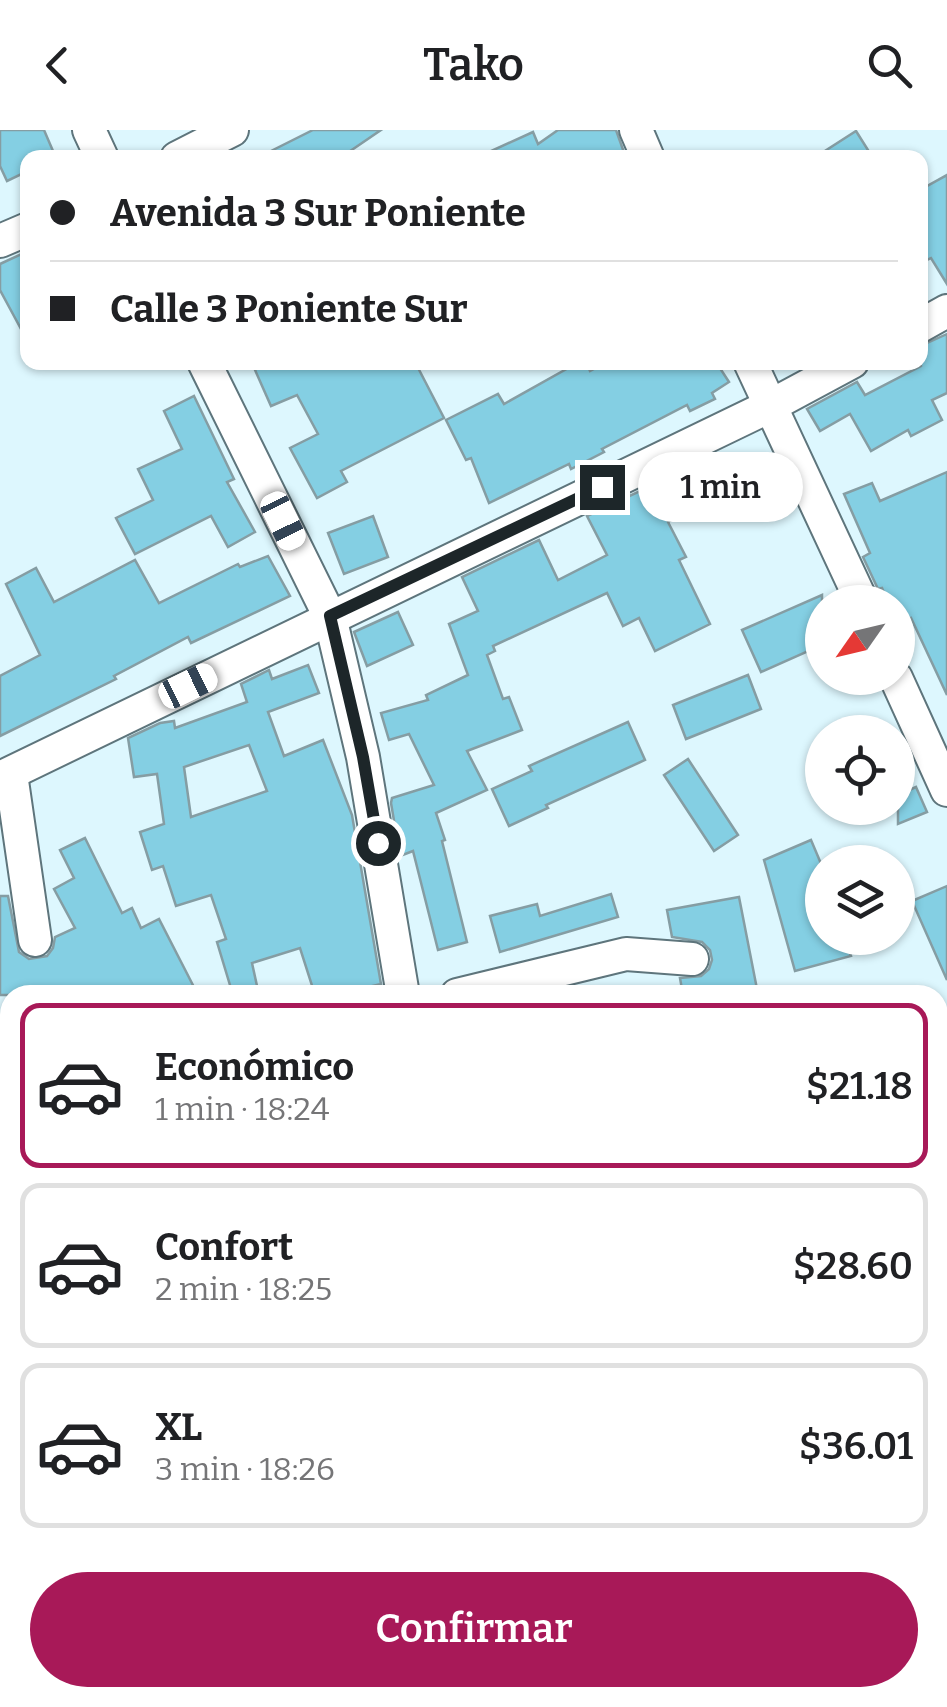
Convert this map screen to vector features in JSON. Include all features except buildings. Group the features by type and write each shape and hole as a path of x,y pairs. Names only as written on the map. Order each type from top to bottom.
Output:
{"street":[{"path":"193,150 232,130"},
{"path":"208,370 330,616 363,757 402,985"},
{"path":"754,370 854,585"},
{"path":"35,940 5,776 772,406 837,370"},
{"path":"904,695 947,790"},
{"path":"498,985 626,954 692,959"}],"route":[{"path":"378,843 363,757 330,616 602,487"}]}
